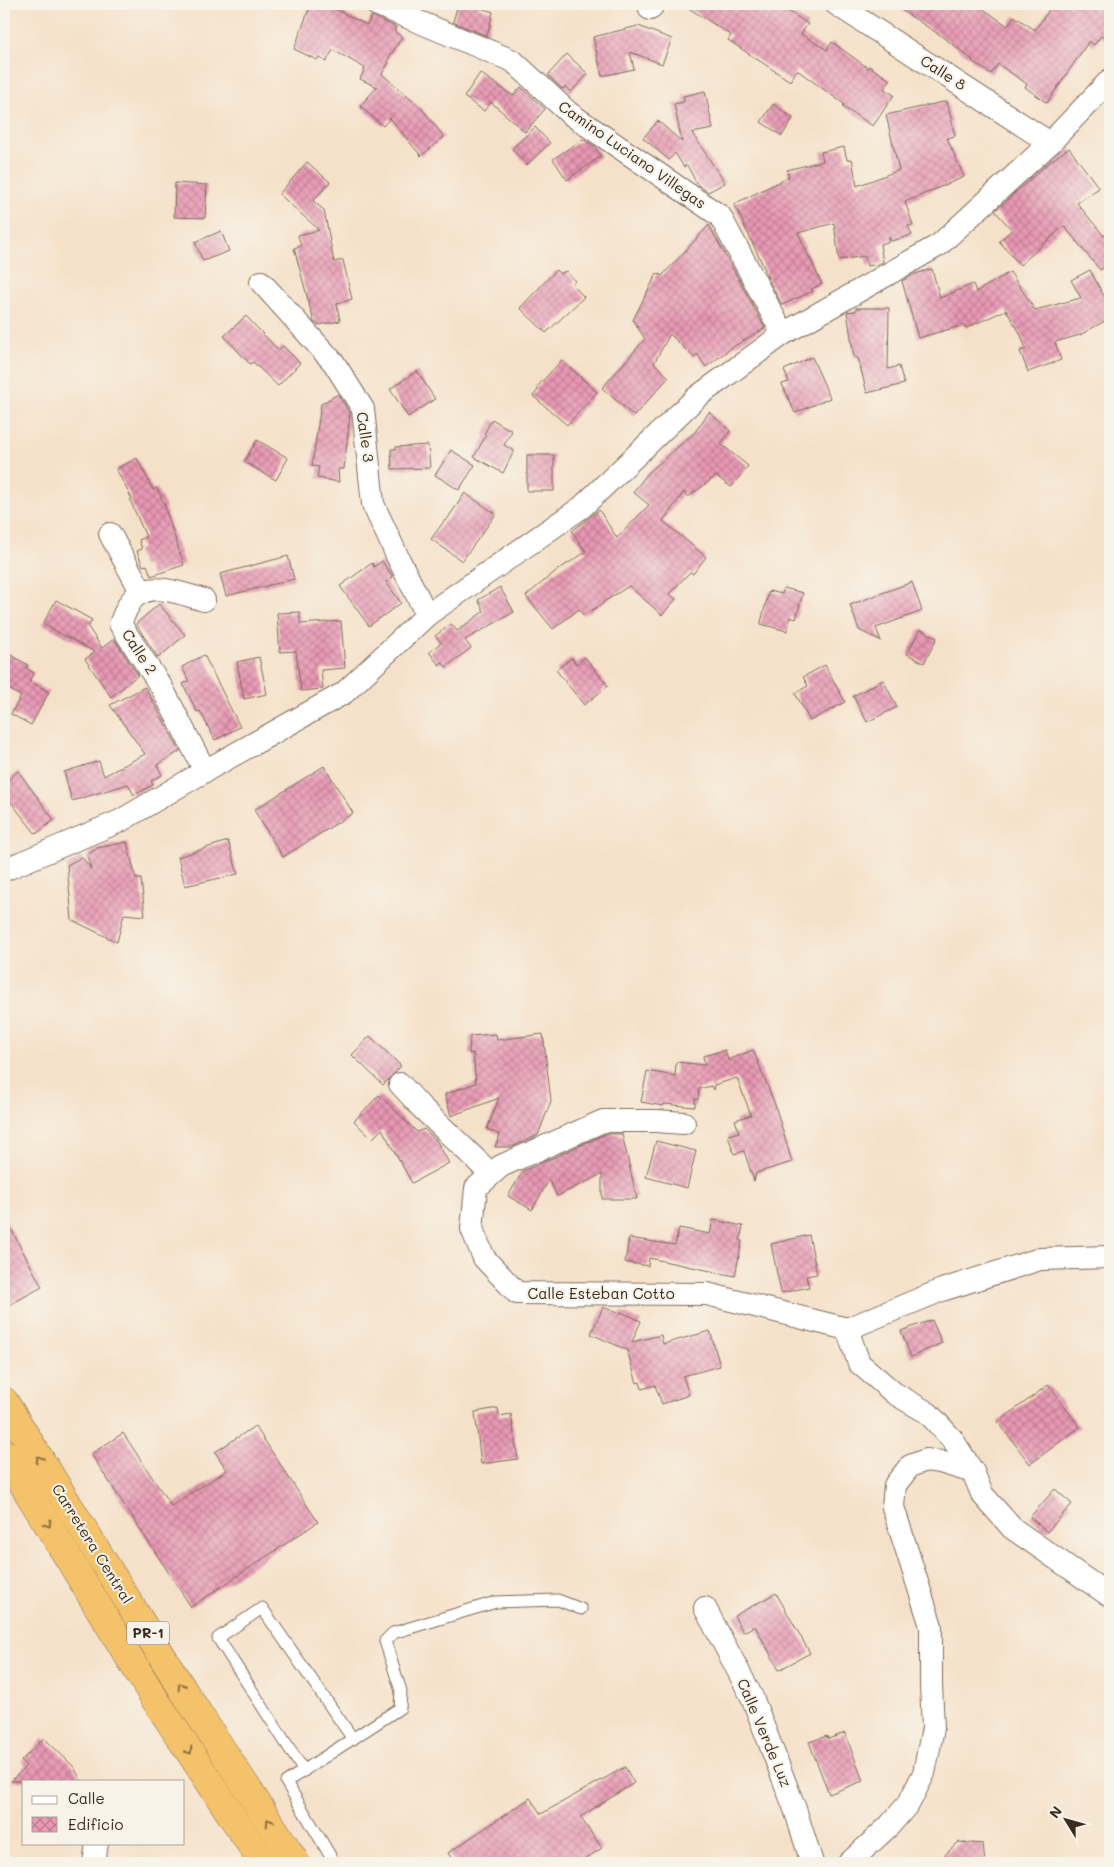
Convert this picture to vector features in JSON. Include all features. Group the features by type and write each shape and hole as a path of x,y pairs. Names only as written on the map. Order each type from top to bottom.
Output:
{"highway":[{"name":"Carretera Central","path":"4,1401 183,1690 296,1863"},
{"name":"Carretera Central","path":"4,1453 156,1701 263,1863"}],"street":[{"name":"Camino Luciano Villegas","path":"376,4 513,61 569,113 720,216 783,334"},
{"name":"Calle 8","path":"836,4 1050,143"},
{"path":"4,870 120,821 344,693 428,614 582,507 697,397 783,334 939,244 1106,92"},
{"name":"Calle 3","path":"261,282 334,363 362,409 373,504 400,562 428,614"},
{"path":"110,534 142,593 150,590 173,592 204,600"},
{"name":"Calle 2","path":"142,593 136,596 130,603 120,624 162,688 205,771"},
{"path":"400,1084 422,1108 492,1174"},
{"name":"Calle Esteban Cotto","path":"684,1123 603,1121 502,1166 476,1188 472,1229 484,1258 517,1293 707,1294 847,1329"},
{"path":"1110,1257 1040,1259 942,1290 847,1329 859,1363 894,1394 928,1413 952,1439 973,1472 982,1494 1012,1528 1110,1596"},
{"path":"848,1863 889,1826 909,1803 924,1773 933,1728 931,1626 893,1506 895,1485 910,1466 926,1460 940,1462 973,1472"},
{"name":"Calle Verde Luz","path":"705,1608 752,1697 795,1809 812,1863"},
{"path":"94,1863 97,1844"}],"lane":[{"path":"320,1863 333,1860 286,1782 400,1708 401,1691 385,1642 392,1633 496,1602 558,1600 581,1609"},
{"path":"304,1771 218,1638 262,1608 353,1739"}],"building":[{"path":"311,4 320,4 335,9 367,25 372,16 396,27 394,31 402,37 387,61 389,62 382,74 423,110 444,137 421,156 390,118 383,126 360,106 377,87 360,79 365,68 333,50 326,62 319,57 317,60 294,49"},
{"path":"458,4 480,4 478,7 493,12 487,36 453,22"},
{"path":"682,4 777,4 808,24 801,34 827,50 832,42 868,68 869,66 890,80 884,89 894,95 873,126 843,107 844,104 797,70 790,81 728,40 731,35"},
{"path":"892,4 976,4 1008,26 1014,16 1035,30 1053,4 1110,4 1110,44 1101,36 1094,45 1089,41 1047,103 1025,87 1027,84 998,64 991,74 940,35"},
{"path":"638,26 672,39 662,64 630,52 634,69 602,76 593,37"},
{"path":"567,54 588,74 571,92 565,87 562,89 548,75"},
{"path":"480,73 513,96 521,87 545,109 525,132 491,102 484,111 464,97"},
{"path":"705,91 713,129 692,133 725,183 708,192 697,184 687,165 684,167 675,153 669,160 643,138 658,121 682,142 674,104 684,102 683,96"},
{"path":"947,101 955,136 947,138 964,177 905,202 913,225 908,226 912,235 891,241 889,237 889,242 880,244 883,262 879,264 867,266 865,256 839,260 834,223 798,233 822,284 811,289 813,291 782,305 766,275 769,278 734,204 789,177 787,170 823,161 821,152 844,147 847,160 852,159 857,186 899,170 886,115"},
{"path":"773,104 793,118 782,136 761,122"},
{"path":"535,127 550,143 527,165 512,149"},
{"path":"583,139 594,146 601,156 567,180 553,159"},
{"path":"1069,148 1099,188 1077,203 1104,236 1110,232 1110,264 1100,270 1064,226 1020,265 999,241 1012,230 995,211 1047,164"},
{"path":"307,162 330,182 313,201 324,210 334,262 343,260 352,299 337,304 340,321 318,325 314,322 294,248 301,246 298,235 319,230 279,194"},
{"path":"175,183 207,185 205,218 174,217"},
{"path":"709,225 765,328 731,348 706,367 697,354 694,358 670,334 654,363 669,377 634,416 602,388 645,339 633,320 657,273 662,276"},
{"path":"221,231 229,251 203,261 195,242"},
{"path":"932,269 940,298 973,284 976,292 1010,272 1035,310 1081,298 1071,280 1090,270 1110,307 1110,318 1080,335 1055,342 1061,360 1028,372 1020,351 1026,349 1020,333 1006,310 966,328 964,325 918,338 902,281 915,274"},
{"path":"556,270 560,274 566,271 575,281 572,284 584,297 546,333 520,308"},
{"path":"856,308 889,308 888,369 899,366 904,384 867,393 858,358 854,357 847,312 856,311"},
{"path":"246,316 278,350 283,346 300,363 278,386 253,362 250,364 224,336"},
{"path":"812,357 830,398 795,413 782,384 789,382 784,370"},
{"path":"562,360 597,392 567,425 533,396 538,390 536,388"},
{"path":"417,371 435,399 408,417 390,389"},
{"path":"338,394 350,414 344,469 338,469 339,482 317,478 319,467 312,466 321,404"},
{"path":"709,412 730,431 721,444 748,466 731,487 716,476 688,497 684,492 663,521 706,557 693,574 690,572 669,594 676,599 662,615 629,586 583,615 579,609 553,629 526,596 556,571 586,552 572,531 599,510 617,538 649,505 633,492 648,473 695,432"},
{"path":"492,419 512,431 504,445 514,451 503,473 474,457"},
{"path":"257,440 288,458 276,480 244,462"},
{"path":"428,445 430,468 392,469 391,449"},
{"path":"451,450 475,465 459,490 435,475"},
{"path":"527,455 554,455 554,491 527,491"},
{"path":"137,458 153,490 157,488 166,508 184,565 151,576 147,565 143,566 137,551 142,549 139,540 146,537 130,500 132,499 116,469"},
{"path":"465,493 496,514 462,561 431,539"},
{"path":"288,556 294,579 226,596 220,574"},
{"path":"382,561 393,577 386,582 401,603 369,626 340,586 372,563 374,567"},
{"path":"912,582 922,611 876,628 881,641 859,630 850,605"},
{"path":"500,587 514,612 465,640 471,648 446,667 442,662 439,665 429,652 441,643 435,636 451,624 457,631 484,611 478,600"},
{"path":"784,588 803,593 796,619 790,617 787,631 761,624 769,591 782,594"},
{"path":"56,600 92,620 88,627 102,648 114,639 138,675 111,697 85,659 95,652 43,624"},
{"path":"159,604 185,635 158,658 136,624"},
{"path":"300,612 300,624 341,621 345,668 321,670 323,689 301,691 296,651 280,652 277,613"},
{"path":"920,629 937,638 924,663 907,654"},
{"path":"4,651 28,665 26,668 34,673 29,681 49,692 31,725 11,714 21,696 4,686"},
{"path":"204,655 240,727 215,740 200,711 197,712 183,684 189,681 182,667"},
{"path":"259,657 267,694 244,699 237,662"},
{"path":"585,657 608,686 584,705 556,670 572,658 576,664"},
{"path":"825,665 845,702 810,721 795,693 808,686 803,677"},
{"path":"883,680 897,707 867,722 853,696"},
{"path":"145,687 180,751 157,765 162,775 151,781 153,785 134,795 128,784 72,801 64,772 99,761 104,776 145,754 110,705"},
{"path":"324,766 353,813 283,857 254,810"},
{"path":"18,771 54,820 36,834 10,801 4,806 4,784"},
{"path":"228,841 238,874 185,886 178,857"},
{"path":"127,842 136,879 141,879 145,916 124,914 117,942 72,920 67,865 82,857 91,869 87,855 97,848"},
{"path":"496,1034 497,1040 543,1034 551,1101 538,1135 512,1147 495,1147 500,1135 487,1129 499,1098 451,1116 445,1094 476,1083 473,1053 469,1054 470,1036"},
{"path":"370,1036 401,1066 383,1085 352,1055"},
{"path":"725,1050 728,1060 753,1050 775,1105 792,1162 756,1173 754,1181 744,1151 734,1154 728,1135 739,1132 735,1120 751,1115 737,1078 714,1085 713,1090 711,1086 699,1089 698,1100 695,1099 695,1107 664,1104 663,1106 641,1102 647,1071 675,1076 676,1062 705,1065 703,1056"},
{"path":"379,1095 417,1132 424,1129 436,1140 449,1163 412,1183 382,1129 372,1139 354,1121"},
{"path":"606,1134 622,1134 637,1199 602,1199 602,1174 557,1196 549,1180 532,1210 508,1196 523,1171"},
{"path":"656,1141 696,1151 687,1188 646,1177"},
{"path":"4,1216 42,1287 4,1308"},
{"path":"713,1220 743,1226 735,1276 649,1258 648,1266 625,1262 629,1238 675,1245 679,1228 710,1234"},
{"path":"809,1235 817,1274 806,1276 809,1287 781,1293 771,1244"},
{"path":"603,1307 620,1314 621,1312 641,1321 632,1342 661,1335 663,1344 710,1331 720,1366 683,1376 689,1395 662,1404 655,1385 642,1389 640,1382 637,1383 627,1350 591,1334"},
{"path":"932,1320 942,1343 911,1357 901,1331"},
{"path":"1048,1385 1080,1427 1030,1464 998,1422"},
{"path":"498,1408 499,1416 511,1414 518,1459 481,1464 475,1412"},
{"path":"255,1426 318,1522 191,1607 91,1454 123,1433 171,1506 227,1470 215,1452"},
{"path":"1055,1489 1072,1504 1047,1532 1030,1517"},
{"path":"776,1593 810,1653 779,1670 755,1626 743,1632 734,1616"},
{"path":"845,1733 863,1781 829,1794 809,1742 827,1736 828,1739"},
{"path":"44,1738 74,1767 80,1780 11,1781 26,1766 21,1761"},
{"path":"625,1767 634,1783 580,1817 602,1848 579,1863 455,1863 448,1853 530,1798 541,1814"},
{"path":"959,1842 983,1844 985,1863 936,1863"}]}
